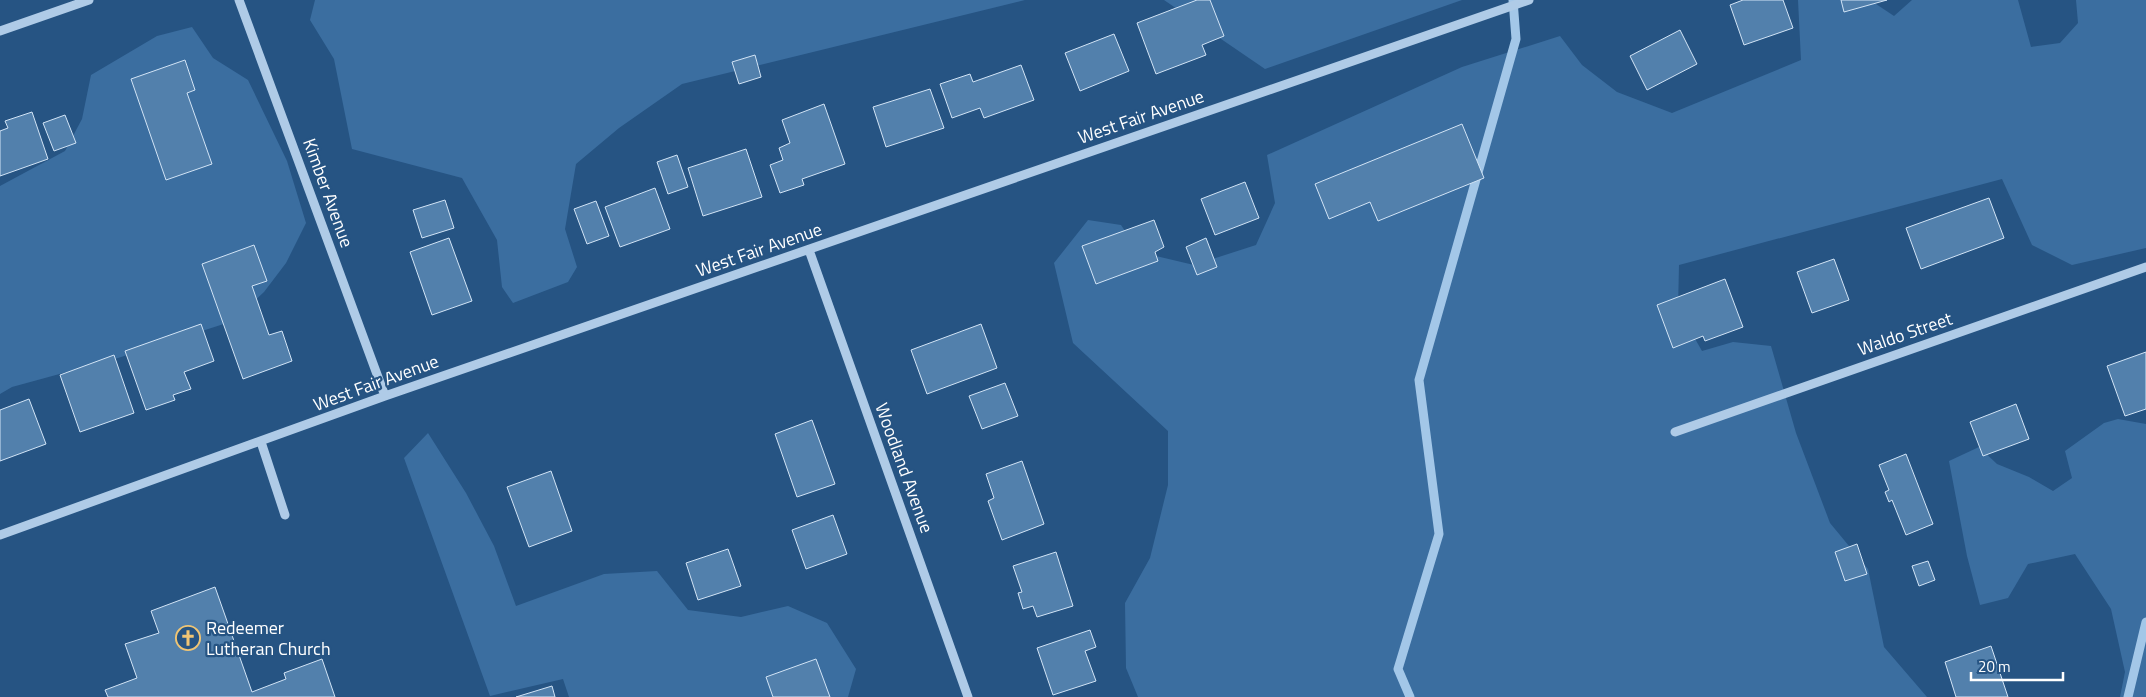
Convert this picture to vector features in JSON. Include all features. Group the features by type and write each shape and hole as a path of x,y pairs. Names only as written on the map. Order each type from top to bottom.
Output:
{"street":[{"path":"0,31 89,0"},
{"name":"Kimber Avenue","path":"239,0 386,396"},
{"name":"West Fair Avenue","path":"0,535 386,396 1529,0"},
{"name":"Woodland Avenue","path":"809,250 968,697"},
{"name":"Waldo Street","path":"1675,432 2146,267"},
{"path":"261,442 285,515"}],"shaded area":[{"path":"315,0 1025,0 682,84 619,128 576,164 565,229 577,267 568,282 513,303 502,287 497,240 462,178 352,149 334,59 310,20"},
{"path":"1164,0 1462,0 1265,69"},
{"path":"1798,0 1870,0 1894,16 1912,0 2018,0 2031,47 2060,43 2078,23 2076,0 2146,0 2146,248 2072,265 2032,245 2002,179 1679,265 1678,309 1702,351 1733,342 1771,346 1796,433 1830,523 1868,569 1884,647 1927,697 1138,697 1126,668 1125,603 1150,558 1168,485 1168,431 1073,343 1054,263 1088,220 1121,225 1139,252 1194,265 1256,245 1275,203 1267,155 1462,67 1560,36 1582,65 1617,92 1672,113 1801,60"},
{"path":"192,27 213,58 248,80 287,161 306,223 286,263 264,292 233,321 118,358 12,387 0,394 0,186 65,151 82,119 91,75 157,36"},
{"path":"2118,419 2146,424 2146,697 2120,697 2125,672 2111,609 2075,554 2028,564 2008,598 1980,605 1967,556 1949,461 1979,447 1997,464 2029,477 2053,491 2072,478 2065,451 2104,423"},
{"path":"428,433 466,493 494,546 516,606 604,574 657,571 688,610 741,617 788,606 827,623 856,669 848,697 569,697 563,679 490,696 404,458"}],"building":[{"path":"1197,0 1210,0 1224,36 1202,45 1206,55 1156,74 1137,23"},
{"path":"1743,0 1783,0 1793,28 1744,45 1730,5"},
{"path":"1841,0 1887,0 1844,12"},
{"path":"1680,30 1697,64 1647,90 1630,56"},
{"path":"1114,34 1129,71 1080,91 1065,53"},
{"path":"755,55 761,77 739,84 732,62"},
{"path":"185,60 195,90 187,93 212,164 166,180 131,79"},
{"path":"1021,65 1034,100 984,118 980,108 952,118 940,84 970,74 973,82"},
{"path":"930,89 944,128 886,147 873,107"},
{"path":"824,104 845,164 802,179 804,185 780,193 770,165 783,160 779,148 790,143 782,120"},
{"path":"32,112 48,159 0,176 0,131 8,128 5,121"},
{"path":"65,115 76,143 54,151 43,123"},
{"path":"1462,124 1484,178 1378,221 1370,202 1329,219 1315,184"},
{"path":"746,149 762,197 703,216 688,168"},
{"path":"677,155 688,187 668,194 657,162"},
{"path":"1245,182 1259,218 1215,235 1201,199"},
{"path":"655,188 670,229 620,247 605,207"},
{"path":"1989,198 2004,238 1921,269 1906,228"},
{"path":"445,200 454,228 422,238 413,210"},
{"path":"596,201 609,236 587,244 574,209"},
{"path":"1154,220 1164,247 1155,252 1158,261 1096,284 1082,246"},
{"path":"449,238 472,301 432,315 410,252"},
{"path":"1206,238 1217,267 1197,275 1186,247"},
{"path":"254,245 267,281 252,286 269,335 282,331 292,361 243,379 202,264"},
{"path":"1834,259 1849,300 1812,313 1797,272"},
{"path":"1725,279 1743,327 1705,341 1703,336 1673,348 1657,305"},
{"path":"201,324 214,361 184,372 191,389 173,395 175,400 146,410 125,351"},
{"path":"981,324 997,368 927,394 911,350"},
{"path":"2146,352 2146,409 2125,416 2107,366"},
{"path":"114,355 134,413 80,432 60,375"},
{"path":"1005,383 1018,416 982,429 969,396"},
{"path":"29,399 46,444 0,461 0,410"},
{"path":"2016,404 2029,439 1983,456 1970,422"},
{"path":"812,420 835,484 797,497 775,434"},
{"path":"1906,454 1933,524 1906,535 1892,500 1889,502 1885,492 1889,490 1879,465"},
{"path":"1022,461 1044,524 1002,540 988,501 994,498 986,474"},
{"path":"551,471 572,531 529,547 507,487"},
{"path":"833,515 847,554 806,569 792,530"},
{"path":"1857,544 1867,574 1845,581 1835,552"},
{"path":"728,549 741,586 698,600 686,563"},
{"path":"1056,552 1073,606 1037,617 1033,606 1023,609 1018,593 1022,592 1013,566"},
{"path":"1928,561 1935,580 1919,586 1912,566"},
{"name":"Redeemer Lutheran Church","path":"215,587 252,692 286,679 284,673 322,659 335,697 108,697 105,690 137,678 125,644 159,633 151,611"},
{"path":"1090,630 1096,647 1085,651 1096,681 1053,695 1037,648"},
{"path":"1991,646 2008,697 1956,697 1945,662"},
{"path":"816,659 830,697 773,697 766,677"},
{"path":"552,686 555,697 516,697"}],"waterway":[{"path":"1410,697 1398,669 1439,534 1419,380 1516,39 1513,0"},
{"path":"2128,697 2146,622"}],"place":[{"name":"Redeemer Lutheran Church","path":"188,638"}]}
